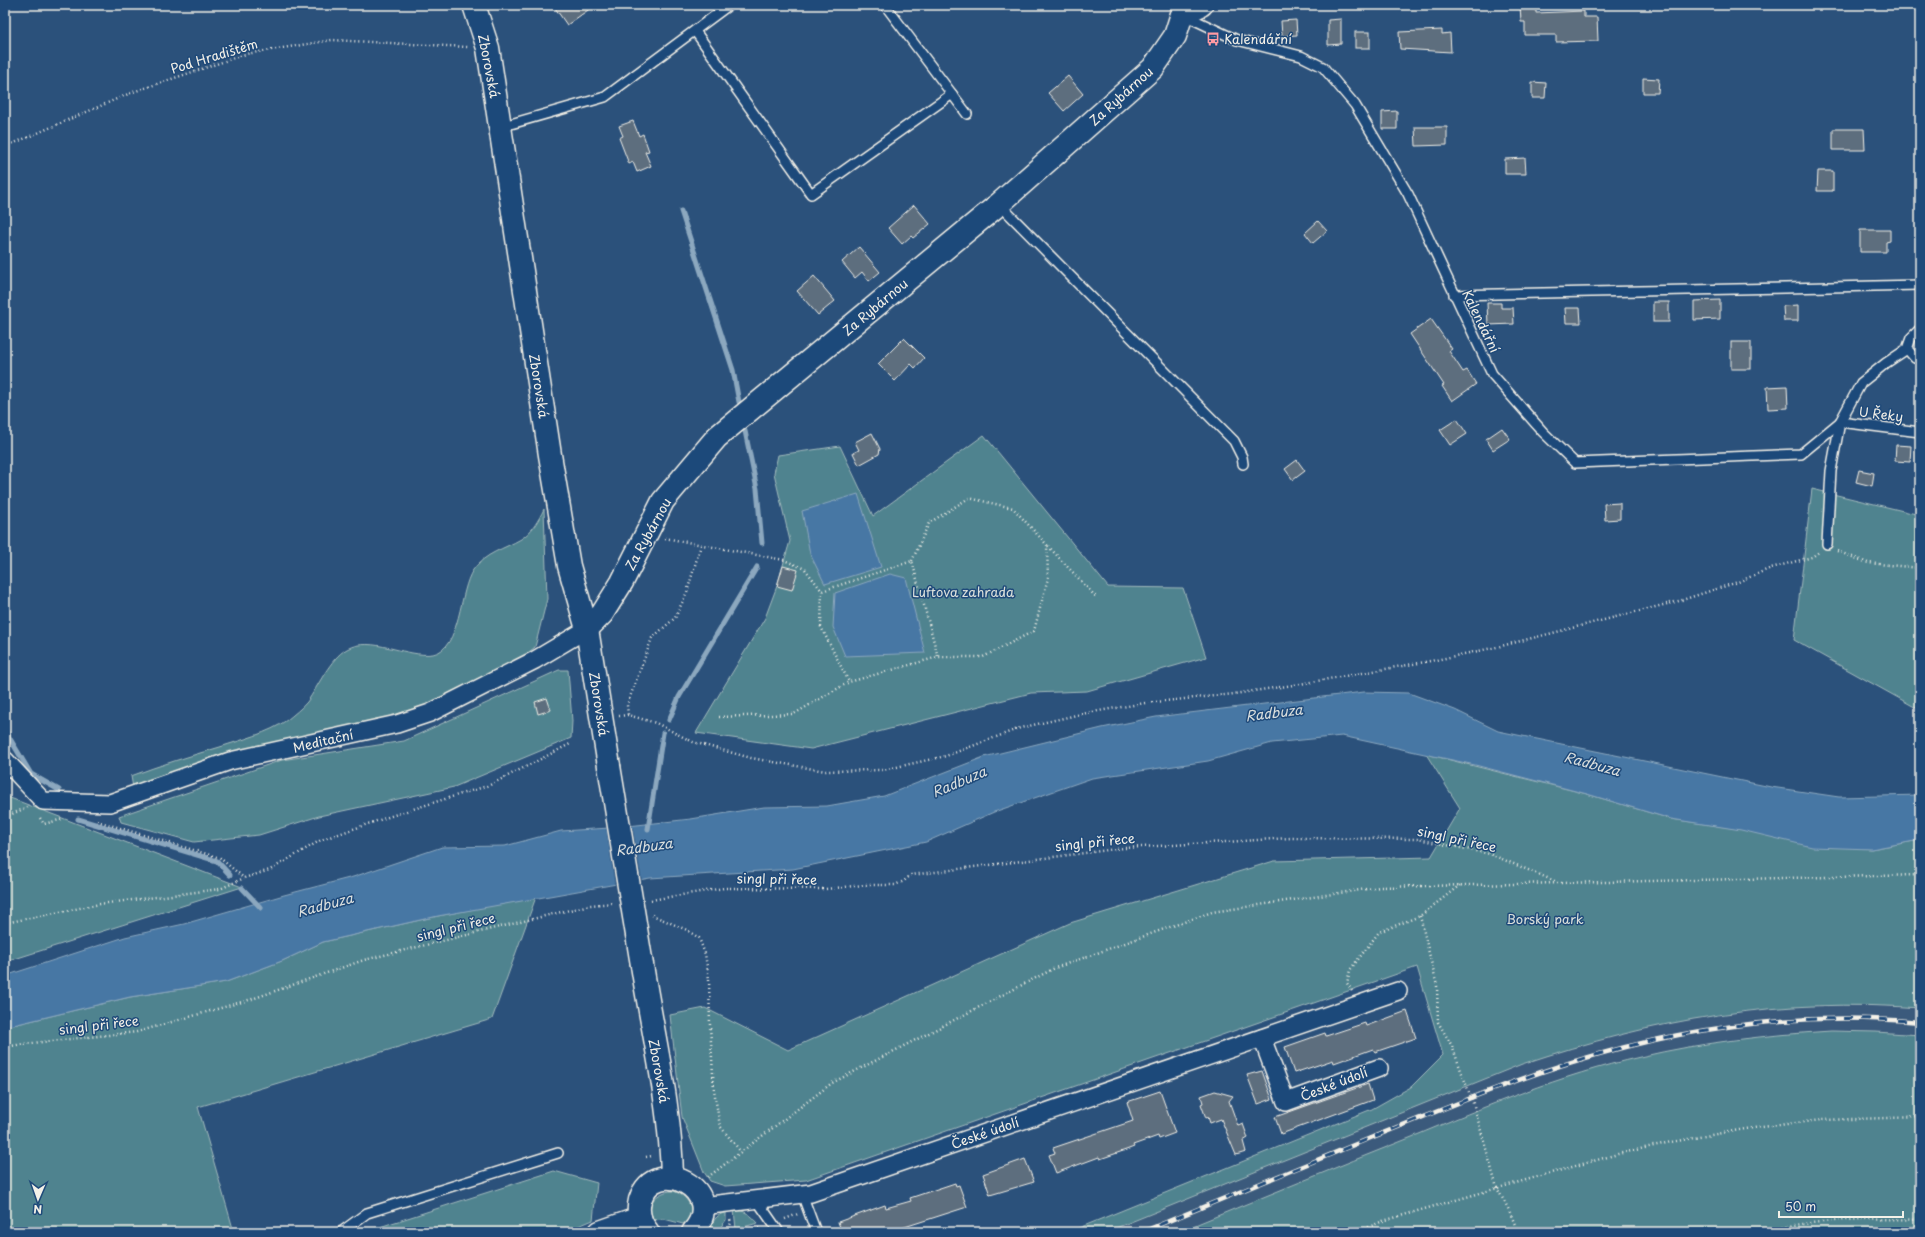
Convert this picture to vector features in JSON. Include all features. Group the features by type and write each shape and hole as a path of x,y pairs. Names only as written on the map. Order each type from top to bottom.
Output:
{"street":[{"name":"Zborovská","path":"474,5 488,48 565,544 569,566 587,629 666,1111 671,1146 672,1178"},
{"name":"Za Rybárnou","path":"587,629 602,614 618,588 663,501 717,438 999,204 1153,68 1175,36 1189,8"},
{"name":"Meditační","path":"38,803 110,803 230,761 398,724 430,713 451,703 535,660 587,629"},
{"path":"5,760 38,803"},
{"name":"České údolí","path":"702,1206 811,1193 1398,991"},
{"name":"České údolí","path":"1262,1038 1286,1102 1379,1068"},
{"path":"600,1232 644,1225 640,1202 647,1188 657,1181 672,1178 683,1180 692,1186 699,1195 702,1206 700,1221 693,1232"}],"lane":[{"path":"500,127 605,97 730,5"},
{"path":"885,5 967,114"},
{"name":"Kalendářní","path":"1189,8 1237,40 1301,56 1323,68 1356,105 1408,194 1492,374 1543,432 1576,463 1801,454 1840,422"},
{"path":"695,31 812,194 952,94"},
{"path":"999,204 1234,441 1242,457 1243,464"},
{"path":"1454,295 1920,285"},
{"path":"1827,544 1831,471 1840,422 1861,384 1886,363 1908,349 1911,338 1920,329"},
{"path":"1908,349 1915,358 1920,359"},
{"name":"U Řeky","path":"1840,422 1920,432"},
{"path":"341,1232 367,1213 558,1154"},
{"path":"802,1194 816,1232"},
{"path":"756,1199 779,1232"}],"path":[{"name":"Pod Hradištěm","path":"5,146 133,92 246,54 332,40 488,48"},
{"path":"938,656 912,561 929,523 969,498 1013,508 1097,598"},
{"path":"646,535 784,560 805,569 822,591 820,627 849,682"},
{"path":"701,545 687,592 674,618 652,638 627,705 628,715 656,723 700,744 751,758 825,771 883,770 946,756 1020,728 1081,714 1145,703 1234,694 1300,684 1436,660 1497,647 1679,601 1738,582 1771,568 1812,557 1827,544 1843,554 1868,563 1920,568"},
{"path":"719,717 794,714 849,682 938,656 983,657 1034,631 1048,578 1047,545"},
{"path":"822,591 912,561"},
{"path":"5,923 100,904 220,889 244,878 270,870 321,840 397,814 490,785 572,743"},
{"path":"5,817 38,803 44,824 65,819"},
{"path":"93,820 220,858 244,878"},
{"name":"singl při řece","path":"650,900 724,888 825,889 864,885 895,885 912,875 980,865 1124,848 1291,838 1418,839 1490,854 1557,882"},
{"path":"703,1180 832,1083 1055,968 1212,912 1380,887 1920,875"},
{"path":"1352,1007 1352,991 1347,983 1350,970 1379,932 1420,916 1460,885"},
{"name":"singl při řece","path":"5,1047 137,1032 252,999 364,960 590,905 620,903"},
{"path":"649,910 652,915 687,930 699,938 705,954 709,979 714,1090 720,1126 741,1152"},
{"path":"1420,916 1437,986 1438,1022 1452,1046 1474,1106 1497,1188 1509,1210 1518,1232"},
{"path":"1357,1232 1383,1221 1497,1188 1618,1154 1671,1142 1745,1129 1821,1120 1920,1117"},
{"path":"1747,1232 1841,1221 1899,1218 1920,1219"},
{"path":"757,1229 760,1232"}],"shaded area":[{"path":"1831,1004 1920,1008 1920,1035 1831,1031 1782,1034 1728,1040 1638,1057 1532,1089 1178,1232 1106,1232 1422,1103 1522,1064 1568,1048 1631,1031 1673,1022 1780,1007"}],"green space":[{"name":"Luftova zahrada","path":"984,435 1108,587 1183,588 1206,657 1087,691 1031,693 811,749 696,733 765,618 777,586 790,541 774,473 778,455 840,446 873,516"},
{"path":"1812,489 1920,515 1920,710 1794,640"},
{"path":"544,509 547,599 535,647 505,672 449,698 374,726 133,788 131,776 164,764 255,736 280,725 307,702 335,659 347,649 357,645 367,644 423,654 433,654 442,650 449,642 454,630 468,579 473,570 489,555 515,543 525,536 534,526"},
{"path":"559,670 568,670 572,721 571,738 454,787 319,816 259,835 194,842 121,822 119,816 282,760 404,741"},
{"name":"Borský park","path":"1426,754 1587,794 1671,819 1871,849 1920,840 1920,1008 1868,1005 1767,1009 1718,1015 1670,1024 1572,1048 1522,1064 1106,1232 1069,1232 1372,1109 1411,1087 1443,1055 1417,967 806,1180 725,1186 710,1181 704,1172 682,1117 670,1015 705,1008 788,1050 1070,923 1274,861 1431,857 1460,808"},
{"path":"5,796 242,887 5,962"},
{"path":"536,897 492,1019 198,1107 234,1232 5,1232 5,1027 130,997 226,982 282,961 323,942 438,916"},
{"path":"1831,1031 1920,1035 1920,1232 1178,1232 1496,1103 1581,1073 1611,1064 1687,1047 1759,1037"},
{"path":"554,1171 597,1183 593,1220 564,1232 364,1232"},
{"path":"672,1191 683,1196 690,1205 691,1215 683,1224 664,1219 653,1220 650,1215 650,1205 653,1200 657,1196"},
{"path":"734,1210 748,1214 758,1223 736,1229"},
{"path":"726,1212 726,1220 717,1232 711,1232 715,1219 719,1215"}],"water":[{"path":"858,494 881,567 825,584 810,554 802,511"},
{"path":"890,574 906,578 925,653 845,656 833,627 835,593"},
{"name":"Radbuza","path":"1364,692 1409,693 1455,710 1498,731 1771,787 1839,797 1920,795 1920,840 1871,849 1812,847 1741,830 1671,819 1587,794 1475,765 1342,736 1272,743 1208,761 1092,778 994,812 926,842 793,869 650,878 438,916 323,942 282,961 226,982 130,997 5,1027 5,976 125,937 184,924 353,877 442,847 505,846 561,831 610,828 691,819 764,807 827,806 884,796 984,757 1102,728 1156,717"}],"pier":[{"path":"632,824 642,881 615,886 606,826"}],"building":[{"path":"553,5 595,5 567,25"},
{"path":"1520,5 1536,5 1536,13 1584,11 1584,17 1597,17 1598,41 1556,42 1556,35 1525,35 1525,22 1521,22"},
{"path":"1341,19 1341,44 1328,45 1328,20"},
{"path":"1296,20 1297,35 1282,36 1281,21"},
{"path":"1442,30 1442,34 1450,33 1451,52 1400,49 1399,32"},
{"path":"1355,32 1370,32 1370,48 1355,48"},
{"path":"1068,76 1083,94 1064,111 1048,93"},
{"path":"1643,78 1659,79 1658,93 1643,93"},
{"path":"1532,82 1546,83 1545,98 1532,98"},
{"path":"1397,111 1397,129 1382,129 1382,112"},
{"path":"633,121 639,136 643,134 649,151 645,152 651,166 637,172 633,162 629,164 619,138 623,136 619,126"},
{"path":"1415,127 1447,127 1447,145 1416,146"},
{"path":"1833,129 1864,129 1865,150 1833,150"},
{"path":"1525,158 1526,174 1505,174 1505,159"},
{"path":"1818,171 1833,171 1833,191 1817,191"},
{"path":"914,205 930,224 913,238 911,236 902,244 888,228"},
{"path":"1318,221 1327,231 1313,243 1305,233"},
{"path":"1860,230 1890,230 1890,241 1886,242 1886,252 1860,252"},
{"path":"859,247 880,272 869,281 862,272 855,278 842,262"},
{"path":"814,276 835,301 818,315 797,291"},
{"path":"1720,300 1720,319 1694,320 1694,301"},
{"path":"1653,302 1669,302 1669,322 1653,322"},
{"path":"1487,303 1501,303 1501,308 1513,308 1514,324 1488,325"},
{"path":"1798,305 1798,321 1784,321 1783,306"},
{"path":"1565,308 1580,308 1581,323 1566,323"},
{"path":"1431,319 1452,349 1449,351 1463,372 1467,370 1476,384 1452,401 1442,386 1444,385 1410,334"},
{"path":"904,338 924,358 915,368 911,364 895,381 878,364"},
{"path":"1731,342 1751,342 1751,369 1731,369"},
{"path":"1787,386 1788,408 1768,409 1767,387"},
{"path":"1457,419 1467,434 1450,445 1440,430"},
{"path":"1502,428 1510,439 1493,450 1486,439"},
{"path":"872,433 880,449 879,454 859,465 853,453 859,450 855,442"},
{"path":"1896,445 1911,446 1910,462 1895,461"},
{"path":"1297,460 1305,471 1293,480 1285,469"},
{"path":"1859,470 1874,473 1872,486 1856,482"},
{"path":"1620,503 1620,519 1605,520 1604,504"},
{"path":"783,566 798,570 792,590 777,586"},
{"path":"547,698 551,710 538,714 535,702"},
{"path":"1407,1011 1416,1038 1375,1052 1373,1049 1334,1063 1333,1060 1294,1073 1285,1047 1325,1033 1326,1036 1365,1023 1366,1026"},
{"path":"1262,1071 1272,1099 1258,1104 1247,1075"},
{"path":"1368,1084 1373,1100 1281,1134 1275,1117"},
{"path":"1160,1091 1175,1133 1159,1139 1158,1136 1133,1145 1134,1147 1126,1150 1100,1159 1099,1157 1056,1173 1049,1155 1055,1153 1053,1148 1133,1121 1127,1102"},
{"path":"1215,1091 1233,1096 1229,1101 1238,1126 1243,1124 1248,1138 1243,1141 1246,1152 1236,1155 1221,1119 1210,1123 1208,1117 1206,1118 1201,1104 1203,1103 1201,1096"},
{"path":"1025,1159 1034,1182 990,1195 983,1174"},
{"path":"955,1183 956,1186 959,1185 967,1207 889,1232 842,1232 838,1222 885,1205 886,1208 911,1201 910,1198"}],"waterway":[{"path":"681,211 733,370 739,402"},
{"path":"745,431 757,489 762,543"},
{"path":"669,720 679,697 757,567"},
{"path":"5,728 31,774 59,790"},
{"path":"648,829 663,733"},
{"path":"78,819 217,861 230,875"},
{"path":"242,888 261,908"}],"railway":[{"path":"1142,1232 1472,1098 1547,1070 1614,1050 1657,1039 1744,1025 1832,1019 1876,1019 1920,1022"}],"place":[{"name":"Kalendářní","path":"1213,39"}]}
